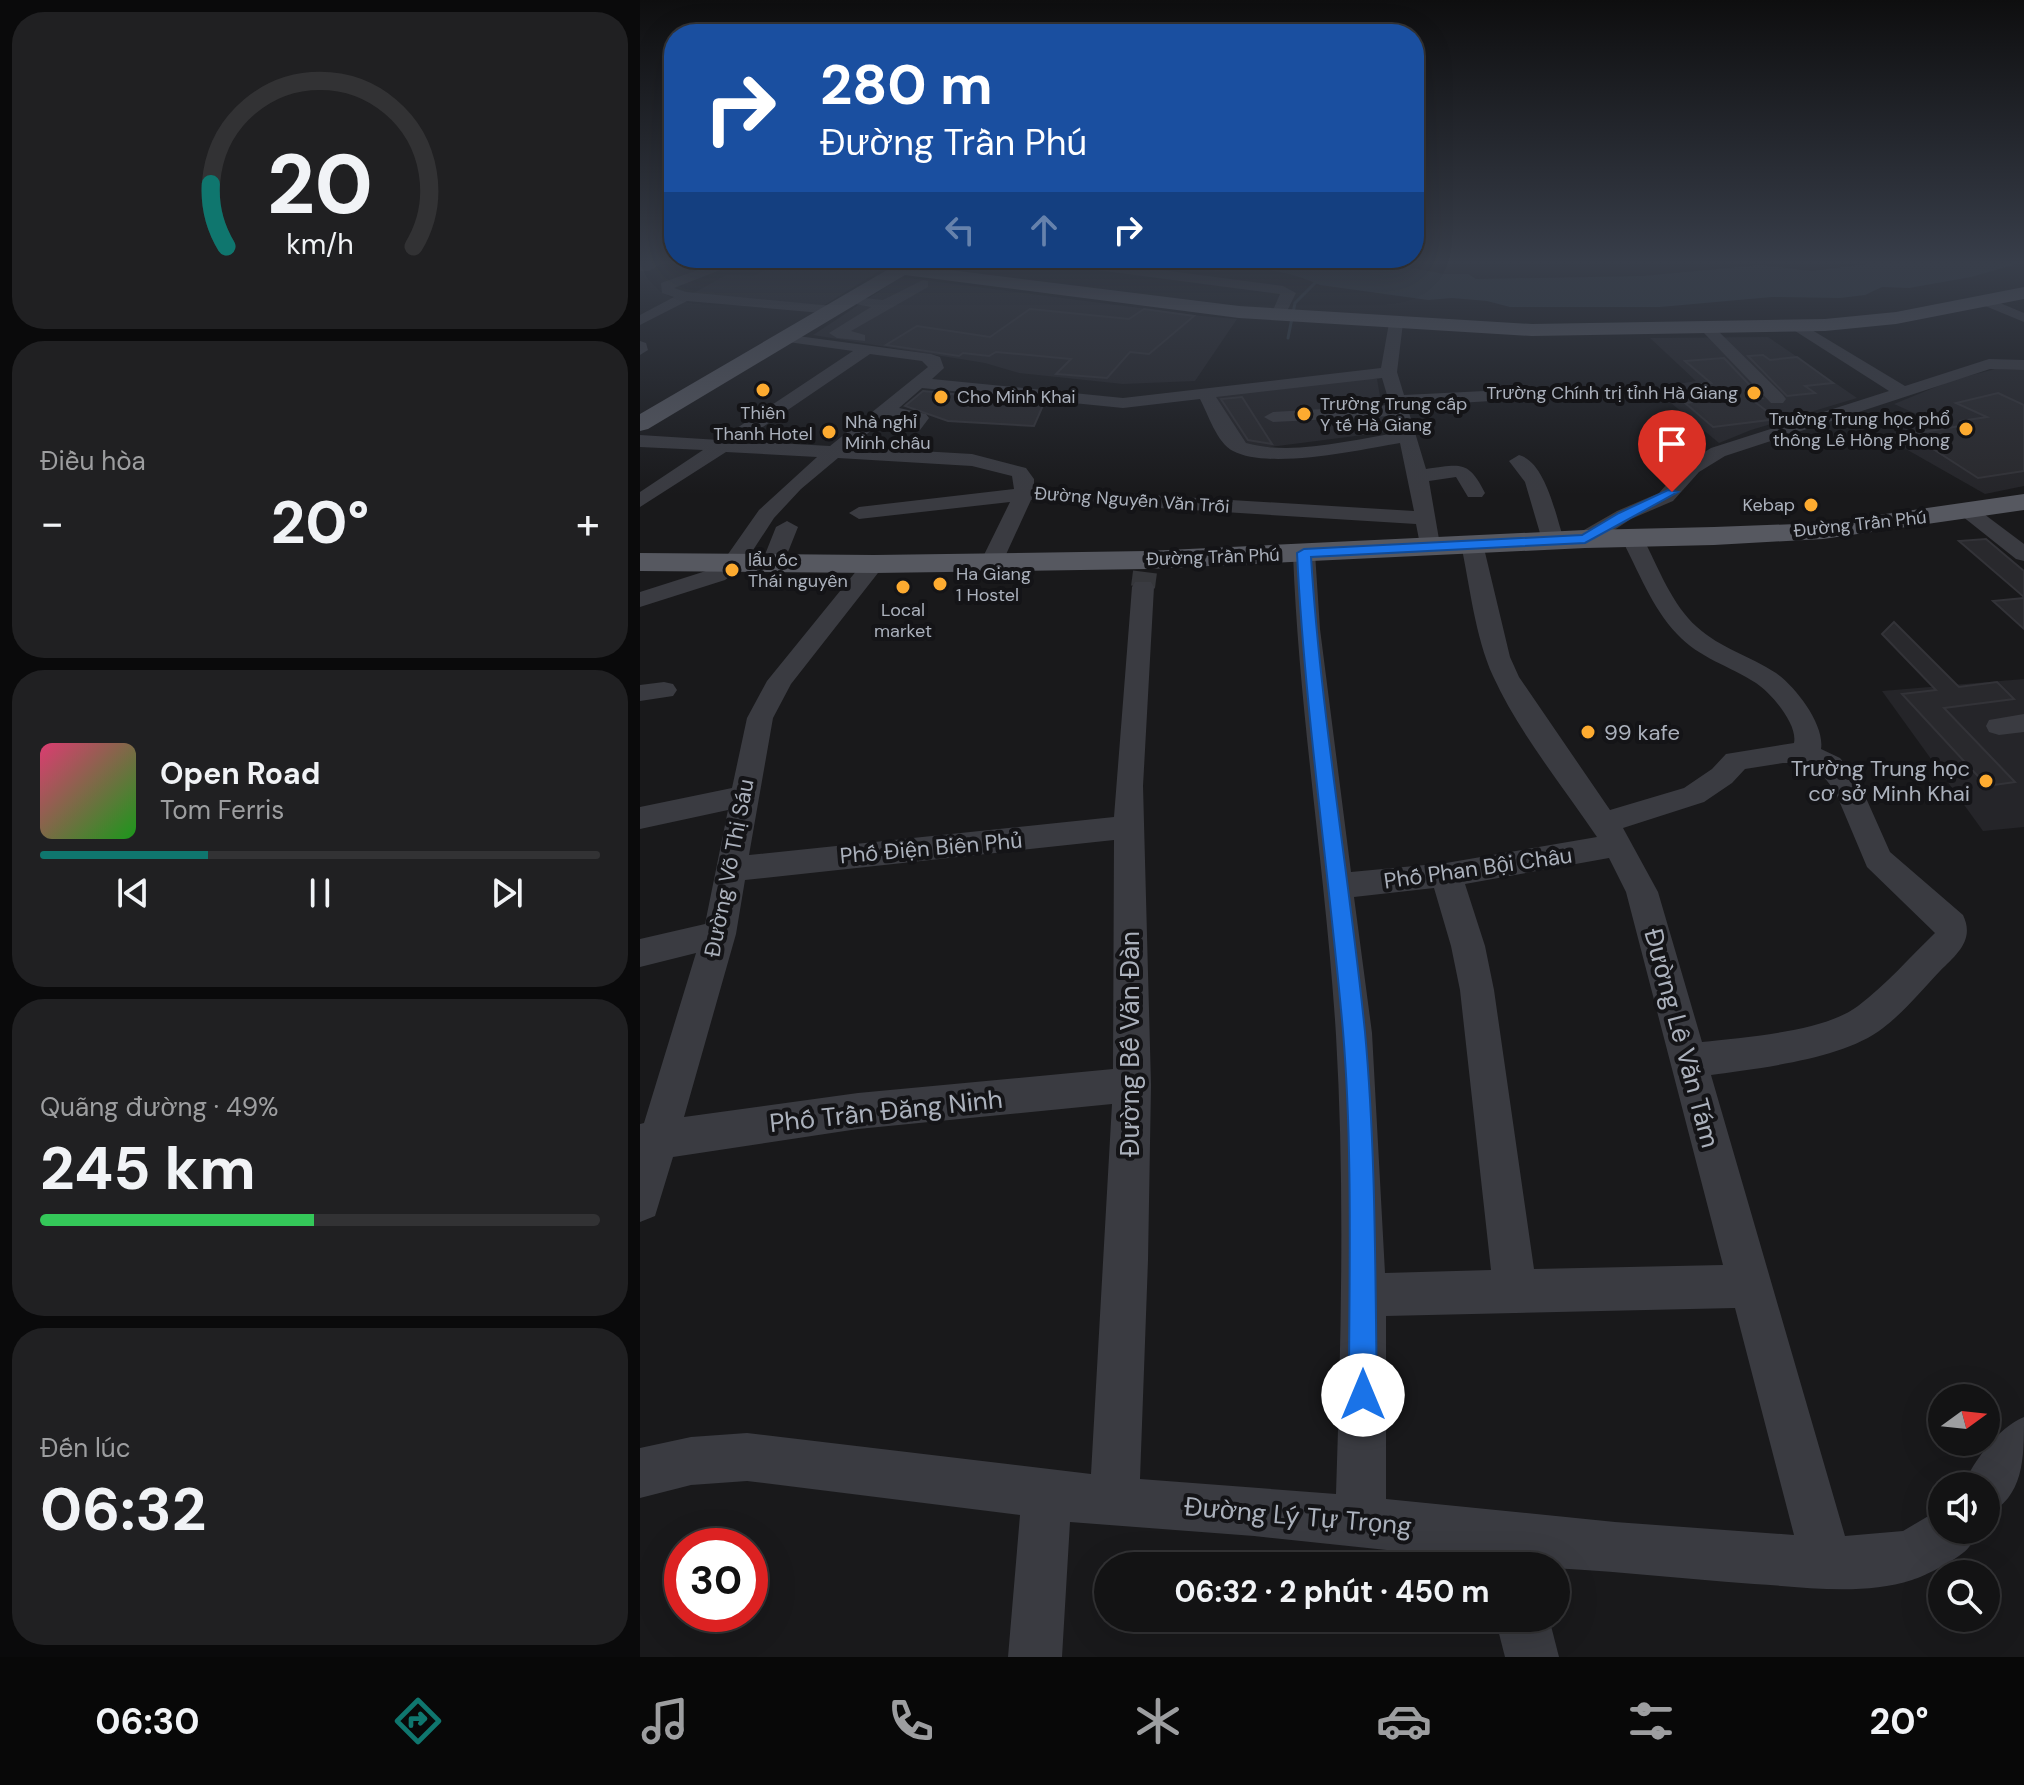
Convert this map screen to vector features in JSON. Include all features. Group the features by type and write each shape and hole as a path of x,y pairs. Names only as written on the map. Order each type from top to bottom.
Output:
{"main road":[{"path":"640,424 782,340"},
{"name":"Đường Trần Phú","path":"640,562 874,564 992,561 1145,573 1304,553 1428,532 1472,544 1823,531 2024,502"}],"street":[{"path":"824,340 874,345"},
{"path":"640,600 707,580 734,562 766,514 829,453 936,368 934,360 860,340"},
{"path":"1394,340 1389,372 1418,476 1428,532"},
{"path":"1719,340 1777,399"},
{"path":"1820,340 1901,391"},
{"path":"640,501 874,345"},
{"path":"1585,539 1624,515 1666,497 1692,468 1718,452 1989,364 2024,365"},
{"path":"918,383 1114,403 1389,372"},
{"path":"1273,417 1525,394"},
{"path":"1206,395 1235,444 1247,449 1295,451 1405,437"},
{"path":"883,409 920,418 914,426"},
{"name":"Đường Nguyễn Văn Trỗi","path":"640,441 932,456 995,464 1019,472 1024,479 1024,494 1428,532"},
{"path":"1519,461 1535,481 1553,540"},
{"path":"1418,476 1460,471 1466,475 1475,493"},
{"path":"859,513 1024,494"},
{"path":"992,561 1024,494"},
{"path":"1969,512 2024,554"},
{"path":"773,562 787,527"},
{"path":"1632,538 1674,617 1689,633 1726,659 1774,684 1806,726 1809,737 1806,753 1836,770 1848,787 1878,859 1944,916 1952,933 1949,941 1870,1018 1849,1029 1786,1048 1688,1061"},
{"name":"Đường Lê Văn Tám","path":"1472,544 1498,657 1506,677 1529,716 1611,834 1642,892 1827,1563"},
{"path":"1304,553 1308,629 1354,1033 1364,1295 1361,1520"},
{"name":"Đường Võ Thị Sáu","path":"640,1201 649,1140 719,934 754,739 769,698 874,564"},
{"name":"Đường Bế Văn Đàn","path":"1114,1502 1127,1260 1132,1085 1130,747 1145,573"},
{"name":"Phố Phan Bội Châu","path":"1337,886 1446,875 1611,834 1694,795 1722,776 1736,761 1783,753 1806,753"},
{"path":"640,818 743,796"},
{"name":"Phố Điện Biên Phủ","path":"733,869 1130,827"},
{"path":"1446,875 1468,946 1477,990 1515,1290"},
{"path":"640,953 719,934"},
{"name":"Phố Trần Đăng Ninh","path":"649,1140 858,1111 1132,1085"},
{"path":"1364,1295 1749,1286"},
{"path":"2000,1473 2024,1441"},
{"name":"Đường Lý Tự Trọng","path":"640,1473 691,1461 747,1457 1114,1502 1361,1520 1506,1551 1615,1548 1827,1563 1876,1561 1911,1555 1929,1544"},
{"path":"1035,1657 1047,1494"},
{"path":"1526,1632 1532,1657"}],"shaded area":[{"path":"846,340 1223,340 1195,381 1123,384 1019,373 985,363"},
{"name":"Trường Chính trị tỉnh Hà Giang","path":"1652,340 1773,340 1857,398 1751,430 1719,443 1653,388 1696,381"},
{"name":"Truờng Trung học phổ thông Lê Hồng Phong","path":"1995,369 2024,370 2024,486 1985,494 1883,436 1932,421 1894,404 1953,380"},
{"name":"Trường Trung cấp Y tế Hà Giang","path":"1350,378 1377,379 1386,432 1255,449 1244,447 1214,396"},
{"name":"Trường Trung học cơ sở Minh Khai","path":"2024,679 2024,827 1983,831 1882,691"}],"building":[{"path":"894,340 1165,340 1149,354 1130,352 1107,378 1056,374 1071,359 996,352 989,356 963,353 959,356 886,345"},
{"path":"1763,355 1770,360 1797,357 1833,383 1805,386 1815,393 1787,396 1748,356"},
{"path":"1724,358 1762,398 1751,399 1777,419 1713,427 1685,403 1712,400 1693,385 1711,383 1685,361"},
{"path":"923,391 1044,403 1034,426 948,421 905,406"},
{"path":"1998,393 2024,405 2024,471 1978,478 1910,434 1966,425 1961,421 1987,417 1956,403"},
{"path":"1242,397 1272,444 1248,440 1221,399"},
{"path":"1986,539 2024,571 2024,597 1959,541"},
{"path":"2024,598 2024,629 1993,601"},
{"path":"1894,622 1959,687 1997,682 2014,699 1944,708 2015,782 1987,786 1902,694 1936,690 1882,634"}],"tunnel":[{"path":"1143,587 1145,572"}],"place":[{"name":"Thiên Thanh Hotel","path":"763,390"},
{"name":"Trường Chính trị tỉnh Hà Giang","path":"1754,393"},
{"name":"Cho Minh Khai","path":"941,397"},
{"name":"Trường Trung cấp Y tế Hà Giang","path":"1304,414"},
{"name":"Truờng Trung học phổ thông Lê Hồng Phong","path":"1966,429"},
{"name":"Nhà nghỉ Minh châu","path":"829,432"},
{"name":"Kebap","path":"1811,505"},
{"name":"lẩu ốc Thái nguyên","path":"732,570"},
{"name":"Ha Giang 1 Hostel","path":"940,584"},
{"name":"Local market","path":"903,587"},
{"name":"99 kafe","path":"1588,732"},
{"name":"Trường Trung học cơ sở Minh Khai","path":"1986,781"}],"route":[{"path":"1363,1395 1364,1295 1354,1033 1308,629 1304,553 1585,539 1624,515 1672,492"}]}
